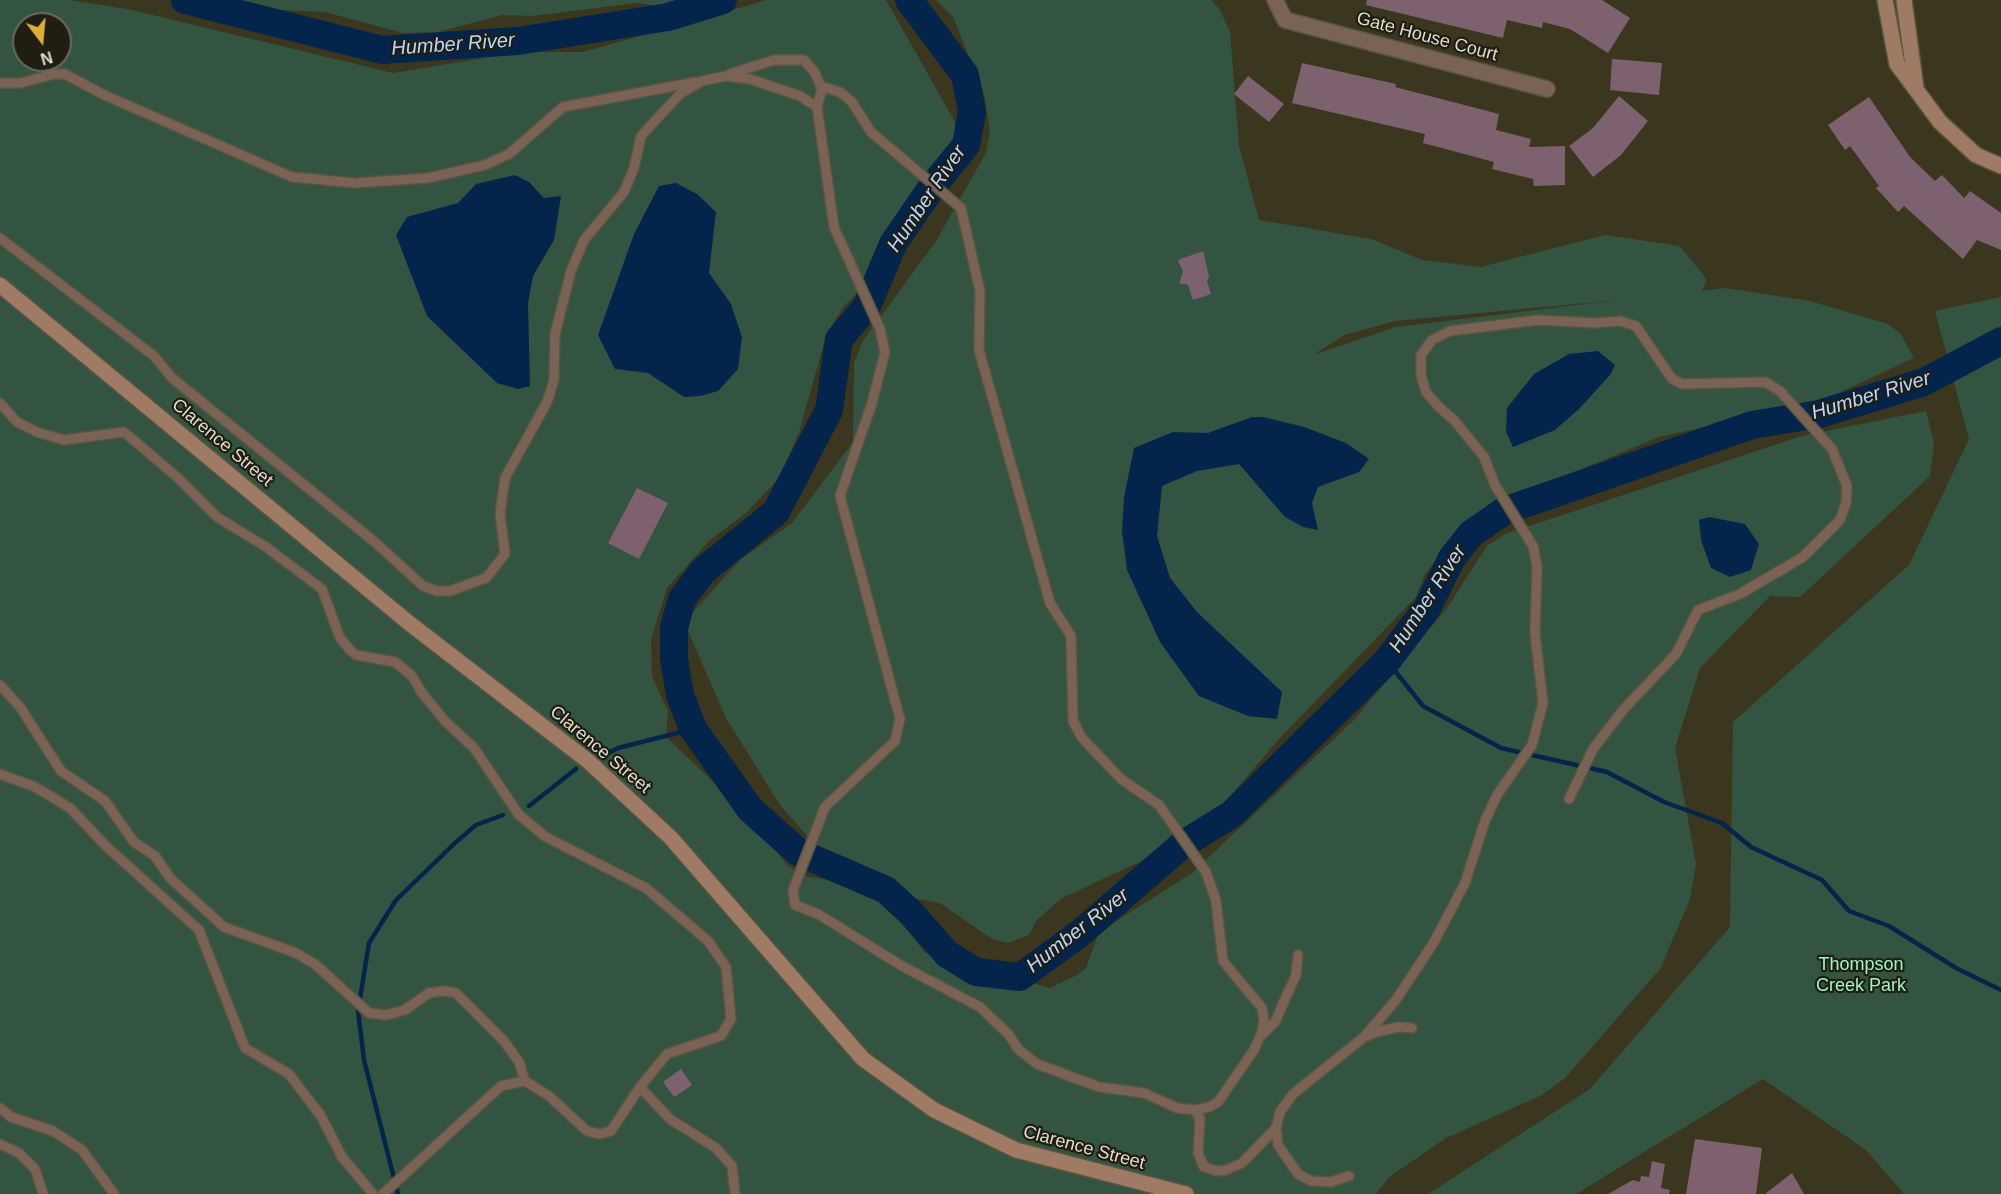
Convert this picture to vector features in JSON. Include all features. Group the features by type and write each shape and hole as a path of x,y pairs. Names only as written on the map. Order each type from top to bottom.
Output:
{"street":[{"name":"Gate House Court","path":"1275,0 1285,20 1547,89"},
{"path":"1885,0 1897,64 1940,122 1976,155 2001,166"},
{"path":"1904,0 1916,88"},
{"name":"Clarence Street","path":"0,285 409,623 588,761 671,838 863,1059 934,1110 1016,1150 1186,1194"}],"lane":[{"path":"0,83 20,83 54,74 64,74 102,94 292,177 355,183 428,178 485,165 509,154 563,107 702,81 774,60 791,58 804,60 815,73 820,86 817,107 834,227 880,329 885,352 872,403 840,496 900,719 895,741 825,807 793,890 795,905 818,914 902,966 980,1007 1009,1035 1018,1049 1037,1064 1081,1082 1144,1093 1177,1108 1195,1110 1218,1102 1259,1037 1278,1014 1296,975 1298,955"},
{"path":"722,76 750,79 800,96 817,107"},
{"path":"0,238 154,356 172,378 376,543 423,586 437,591 450,591 486,578 505,554 500,514 505,478 547,402 554,380 555,334 571,271 584,240 624,192 634,168 641,136 680,94 702,81"},
{"path":"820,86 840,92 852,102 871,132 961,208 980,291 979,350 1050,603 1071,636 1073,722 1082,738 1121,779 1159,805 1206,872 1216,901 1223,961 1262,1008 1264,1020 1259,1037"},
{"path":"1349,1176 1331,1182 1311,1181 1298,1174 1278,1145 1276,1128 1280,1112 1293,1094 1355,1044 1396,1000 1434,942 1465,883 1485,821 1497,795 1532,745 1544,703 1535,634 1537,566 1533,546 1495,485 1484,457 1454,420 1426,392 1420,376 1421,355 1432,340 1450,331 1538,320 1595,323 1620,321 1636,326 1645,335 1672,379 1682,384 1765,382 1780,391 1832,449 1847,486 1846,503 1840,520 1803,557 1782,572 1740,594 1698,610 1676,654 1623,710 1593,749 1569,798"},
{"path":"0,403 17,422 37,432 64,440 124,432 135,439 217,517 266,547 322,589 340,638 351,651 356,655 395,662 412,676 422,693 445,721 479,755 519,815 546,837 646,888 708,941 726,967 731,1019 721,1036 667,1054 640,1087 611,1131 599,1134 587,1131 549,1096 525,1081 519,1062 504,1041 456,993 443,991 429,993 405,1010 386,1015 369,1013 316,965 296,953 224,927 170,878 155,856 134,842 105,801 61,771 20,707 0,685"},
{"path":"0,774 35,788 70,808 106,846 199,930 245,1048 289,1074 321,1116 342,1157 373,1194"},
{"path":"1355,1044 1376,1032 1399,1027 1412,1028"},
{"path":"385,1192 501,1086 525,1081"},
{"path":"640,1087 670,1119 716,1148 732,1166 735,1194"},
{"path":"0,1108 11,1117 53,1131 82,1150 114,1194"},
{"path":"1195,1110 1200,1119 1198,1153 1204,1167 1216,1171 1226,1170 1242,1163 1276,1128"},
{"path":"0,1144 20,1153 35,1168 43,1194"}],"green space":[{"path":"0,0 70,0 132,10 393,73 520,52 583,52 767,0 886,0 955,122 956,156 877,273 843,307 826,336 799,432 780,477 746,513 710,540 667,588 651,640 652,677 668,711 666,737 746,813 787,865 804,876 860,885 894,912 925,953 1050,988 1086,968 1099,932 1192,873 1354,720 1447,608 1487,546 1505,534 1802,436 1926,411 1934,443 1930,476 1800,597 1770,596 1700,668 1675,748 1696,864 1690,899 1660,969 1565,1078 1542,1095 1446,1138 1389,1177 1376,1194 0,1194"},
{"path":"211,0 688,0 662,7 637,3 532,16 502,15 438,32 403,33 325,12 259,9"},
{"path":"936,0 1211,0 1220,10 1230,32 1239,146 1259,220 1371,239 1422,260 1481,267 1605,235 1680,246 1707,280 1702,291 1726,288 1810,301 1888,324 1900,333 1914,358 1821,401 1659,437 1517,496 1460,531 1425,574 1416,597 1278,740 1215,814 1152,856 1060,899 1036,921 1029,935 1008,943 992,939 940,903 902,896 873,873 817,847 780,805 726,718 688,631 692,613 740,560 792,523 853,442 854,363 863,341 936,241 986,153 990,130 984,93 953,17","holes":["1618,300 1396,327 1313,355 1344,335 1395,321"]},
{"name":"Thompson Creek Park","path":"2001,297 2001,1194 1904,1194 1866,1150 1763,1079 1576,1194 1428,1194 1590,1089 1730,927 1733,722 1909,565 1969,439 1935,311"}],"water":[{"path":"515,175 529,182 544,198 561,196 554,240 533,276 528,303 530,386 518,389 497,383 427,316 396,235 407,217 458,203 476,184"},
{"path":"676,183 697,194 716,212 709,273 731,304 742,337 738,369 718,391 700,396 684,397 648,373 615,369 598,335 634,234 659,186"},
{"path":"1598,351 1615,365 1610,375 1579,409 1555,430 1513,447 1506,432 1507,408 1534,374 1569,354"},
{"path":"1252,417 1263,417 1304,427 1346,443 1369,459 1359,472 1318,487 1312,503 1318,530 1303,527 1285,517 1239,464 1197,471 1162,486 1157,536 1170,578 1197,612 1282,692 1277,719 1248,716 1199,696 1160,642 1127,570 1122,531 1124,497 1134,448 1173,432 1208,433"},
{"path":"1709,517 1745,524 1759,544 1751,570 1730,577 1711,568 1701,540 1699,520"}],"building":[{"path":"1367,0 1602,0 1630,18 1608,53 1570,29 1543,22 1542,28 1507,20 1503,38 1366,5"},
{"path":"1612,59 1662,63 1659,95 1610,90"},
{"path":"1302,63 1396,84 1395,87 1499,114 1496,130 1531,139 1529,147 1565,146 1565,185 1534,186 1533,179 1492,169 1494,162 1423,143 1425,134 1292,103"},
{"path":"1248,76 1284,104 1269,122 1234,94"},
{"path":"1619,96 1648,121 1621,155 1593,177 1569,146 1593,128"},
{"path":"1869,97 1910,157 1935,181 1942,175 1964,198 1970,191 2001,213 2001,250 1977,240 1963,259 1904,206 1898,212 1876,188 1879,186 1850,146 1845,150 1828,125"},
{"path":"1203,251 1211,294 1193,300 1188,285 1179,283 1183,272 1178,260"},
{"path":"637,488 668,503 639,559 608,543"},
{"path":"681,1069 692,1085 674,1097 663,1082"},
{"path":"1695,1139 1762,1148 1756,1194 1686,1194"},
{"path":"1652,1161 1665,1164 1661,1188 1670,1190 1669,1194 1608,1194 1633,1180 1640,1182 1641,1176 1649,1177"},
{"path":"1792,1173 1804,1194 1765,1194"}],"waterway":[{"name":"Humber River","path":"185,0 382,50 518,41 668,17 723,0"},
{"name":"Humber River","path":"909,0 965,75 972,112 966,145 932,187 893,244 867,306 839,339 829,410 776,512 703,571 682,599 674,627 674,659 680,695 693,729 750,809 798,852 886,890 911,913 947,954 976,972 1020,977 1079,934 1182,845 1232,814 1387,661 1427,608 1452,558 1471,534 1504,511 1752,425 1819,414 1924,382 2001,341"},
{"path":"1387,661 1423,706 1501,748 1607,772 1664,802 1722,823 1751,847 1822,880 1849,911 1889,926 1956,968 2001,990"},
{"path":"603,756 618,748 693,729"},
{"path":"529,806 576,769"},
{"path":"398,1194 364,1060 358,1011 369,943 396,900 456,842 476,825 503,815"}]}
